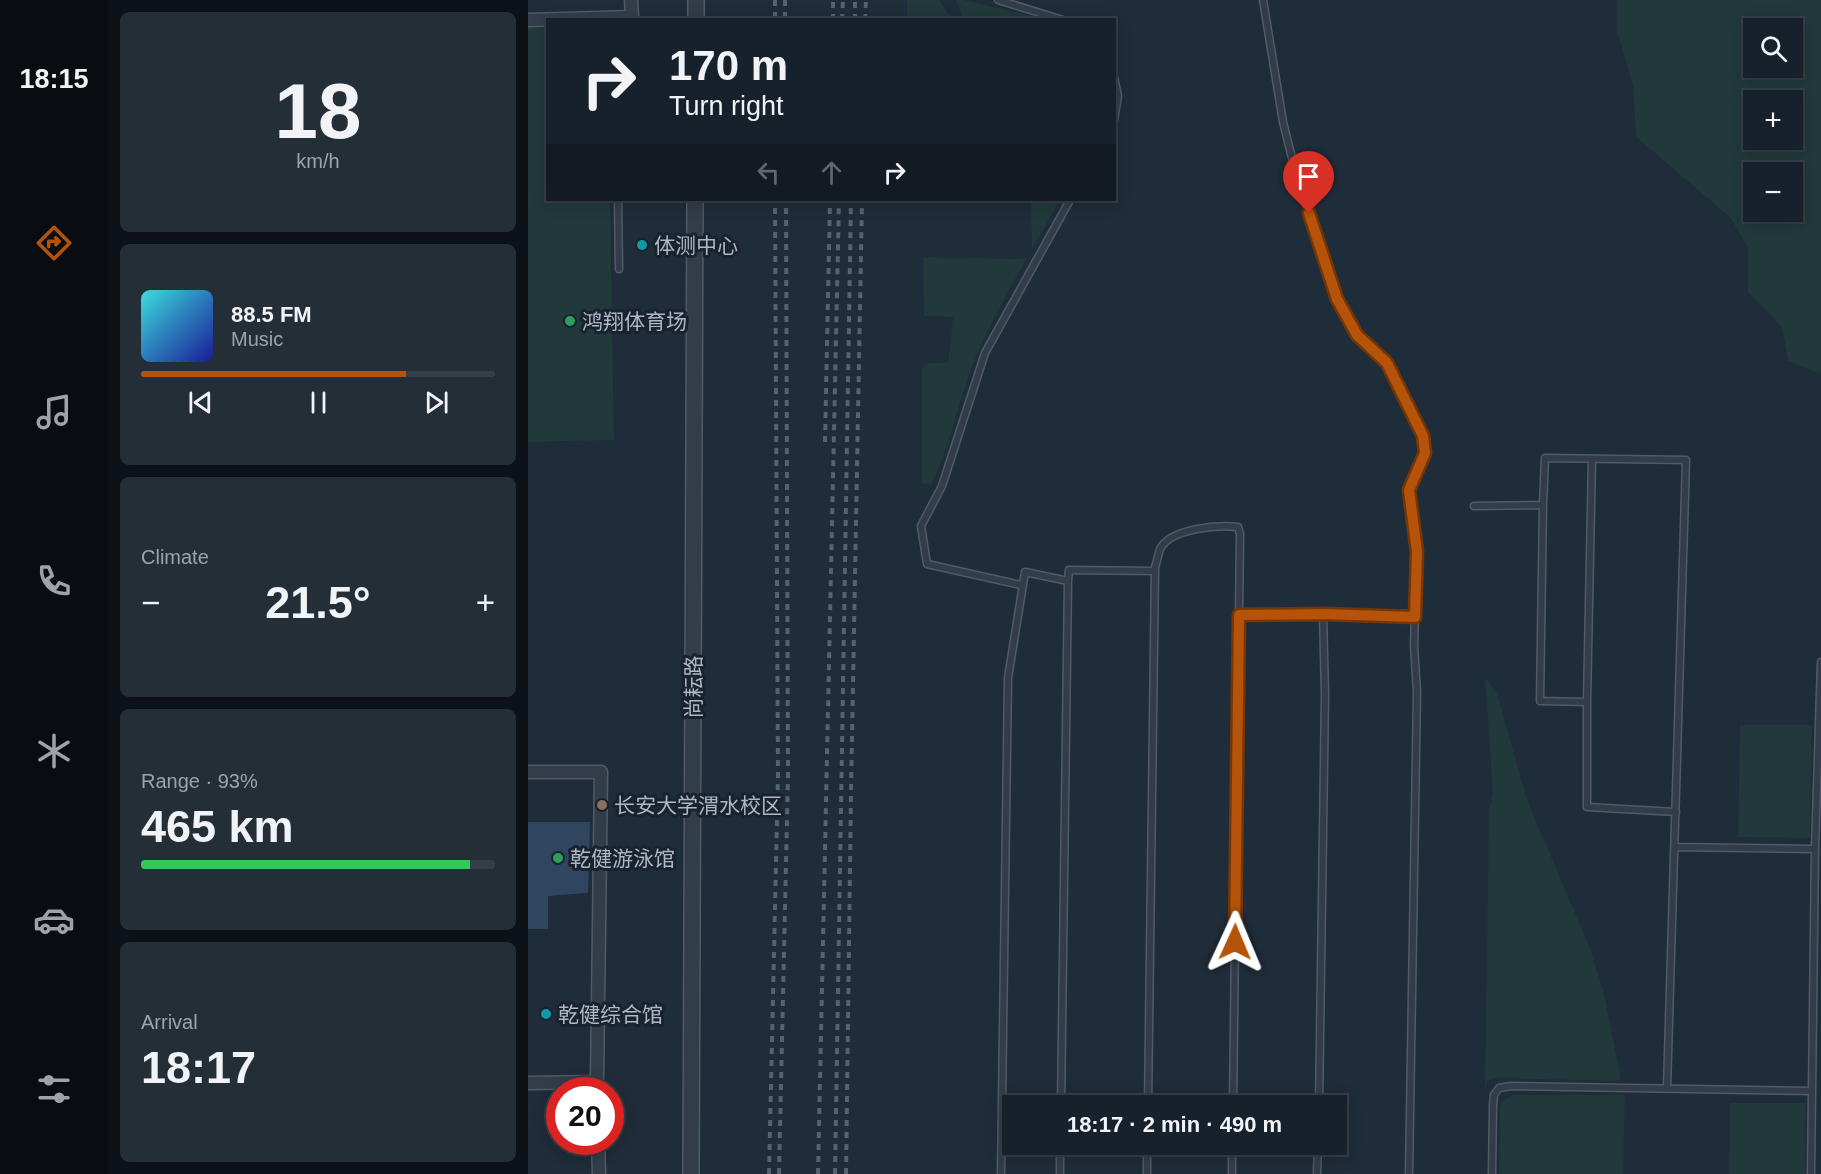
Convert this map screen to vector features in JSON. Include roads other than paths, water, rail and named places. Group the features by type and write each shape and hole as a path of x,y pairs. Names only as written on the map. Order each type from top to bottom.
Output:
{"street":[{"path":"632,0 632,18"},
{"path":"696,0 696,18"},
{"path":"528,20 546,20"},
{"name":"尚耘路","path":"691,1174 695,201"},
{"path":"528,772 601,772 597,1077"},
{"path":"528,1083 546,1084"},
{"path":"598,1155 599,1174"}],"lane":[{"path":"998,0 1056,18"},
{"path":"1263,0 1283,122 1295,170 1337,299 1357,335 1387,363 1423,436 1425,453 1409,490 1417,552 1415,617 1417,692 1409,1174"},
{"path":"1116,86 1118,96 1116,108"},
{"path":"619,201 619,269"},
{"path":"1021,585 927,564 921,526 942,486 985,353 1069,201"},
{"path":"1587,702 1540,701 1545,458 1686,460 1666,1087"},
{"path":"1592,459 1587,807 1676,812"},
{"path":"1474,506 1543,505"},
{"path":"1148,1095 1155,572 1161,548 1174,536 1207,527 1238,527 1240,534 1233,1095"},
{"path":"1061,1095 1068,570 1155,572"},
{"path":"1001,1174 1008,678 1021,585 1025,572 1068,581"},
{"path":"1239,615 1323,614 1415,617"},
{"path":"1318,1095 1325,695 1323,614"},
{"path":"1811,1174 1815,849 1821,662"},
{"path":"1675,847 1815,849"},
{"path":"1492,1174 1493,1105 1494,1095 1499,1088 1511,1086 1666,1087 1812,1091"},
{"path":"1060,1155 1060,1174"},
{"path":"1147,1155 1147,1174"},
{"path":"1232,1155 1232,1174"},
{"path":"1317,1174 1318,1155"}],"water":[{"name":"乾健游泳馆","path":"528,822 590,822 588,893 548,896 548,929 528,929"}],"railway":[{"path":"775,0 775,18"},
{"path":"785,0 785,18"},
{"path":"833,0 833,18"},
{"path":"842,18 843,0"},
{"path":"855,0 855,18"},
{"path":"865,18 866,0"},
{"path":"769,1174 778,775 775,201"},
{"path":"779,1174 788,775 786,201"},
{"path":"825,442 830,201"},
{"path":"818,1174 839,201"},
{"path":"835,1174 851,201"},
{"path":"846,1174 862,201"}],"place":[{"name":"体测中心","path":"642,245"},
{"name":"鸿翔体育场","path":"570,321"},
{"name":"长安大学渭水校区","path":"602,805"},
{"name":"乾健游泳馆","path":"558,858"},
{"name":"乾健综合馆","path":"546,1014"}]}
